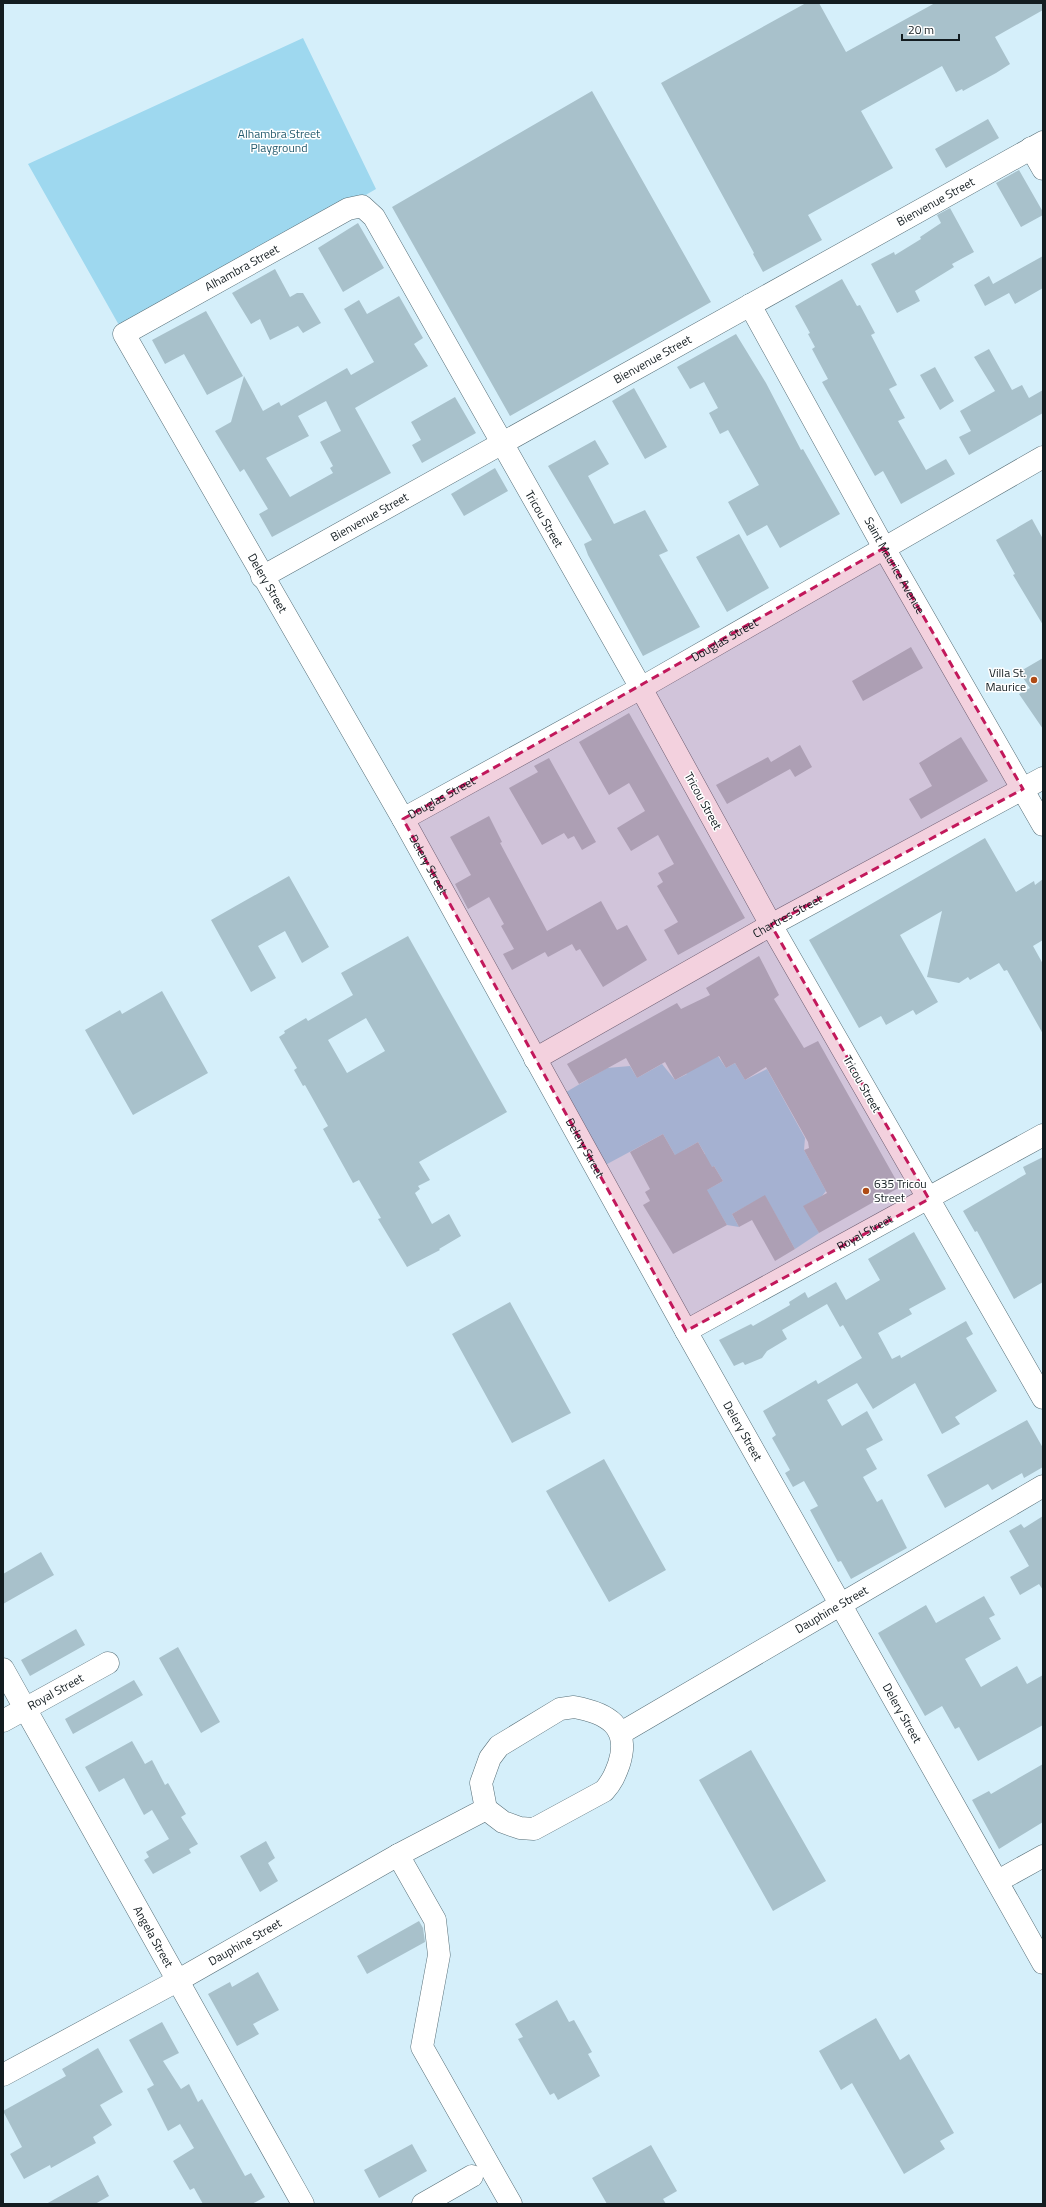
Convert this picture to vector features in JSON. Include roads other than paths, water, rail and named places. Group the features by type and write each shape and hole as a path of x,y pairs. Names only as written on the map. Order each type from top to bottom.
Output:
{"street":[{"path":"1037,145 1043,170"},
{"name":"Bienvenue Street","path":"262,577 1037,145"},
{"name":"Alhambra Street","path":"124,334 348,209 362,206"},
{"name":"Tricou Street","path":"362,206 374,217 380,226 501,444 641,688 771,925 1043,1398"},
{"name":"Saint Maurice Avenue","path":"750,305 884,548 1043,825"},
{"name":"Delery Street","path":"124,334 262,577 403,819 686,1331 1043,1963"},
{"name":"Douglas Street","path":"403,819 641,688 1043,457"},
{"name":"Chartres Street","path":"535,1059 771,925 1043,778"},
{"name":"Royal Street","path":"686,1331 929,1199 1043,1135"},
{"name":"Dauphine Street","path":"621,1733 786,1636 842,1606 1043,1486"},
{"name":"Royal Street","path":"3,1721 108,1663"},
{"name":"Angela Street","path":"3,1669 303,2204"},
{"path":"574,1706 597,1711 613,1722 621,1733 623,1745 621,1757 613,1781 604,1791 534,1829 520,1828 503,1822 486,1809 481,1783 490,1758 500,1746 560,1709 574,1706"},
{"name":"Dauphine Street","path":"3,2075 178,1981 398,1856 486,1809"},
{"path":"398,1856 434,1920 439,1955 422,2047 511,2204"},
{"path":"998,1881 1043,1856"},
{"path":"423,2204 472,2176"}],"place":[{"name":"Villa St. Maurice","path":"1034,680"},
{"name":"635 Tricou Street","path":"866,1191"}],"park label":[{"name":"Alhambra Street Playground","path":"279,141"}]}
